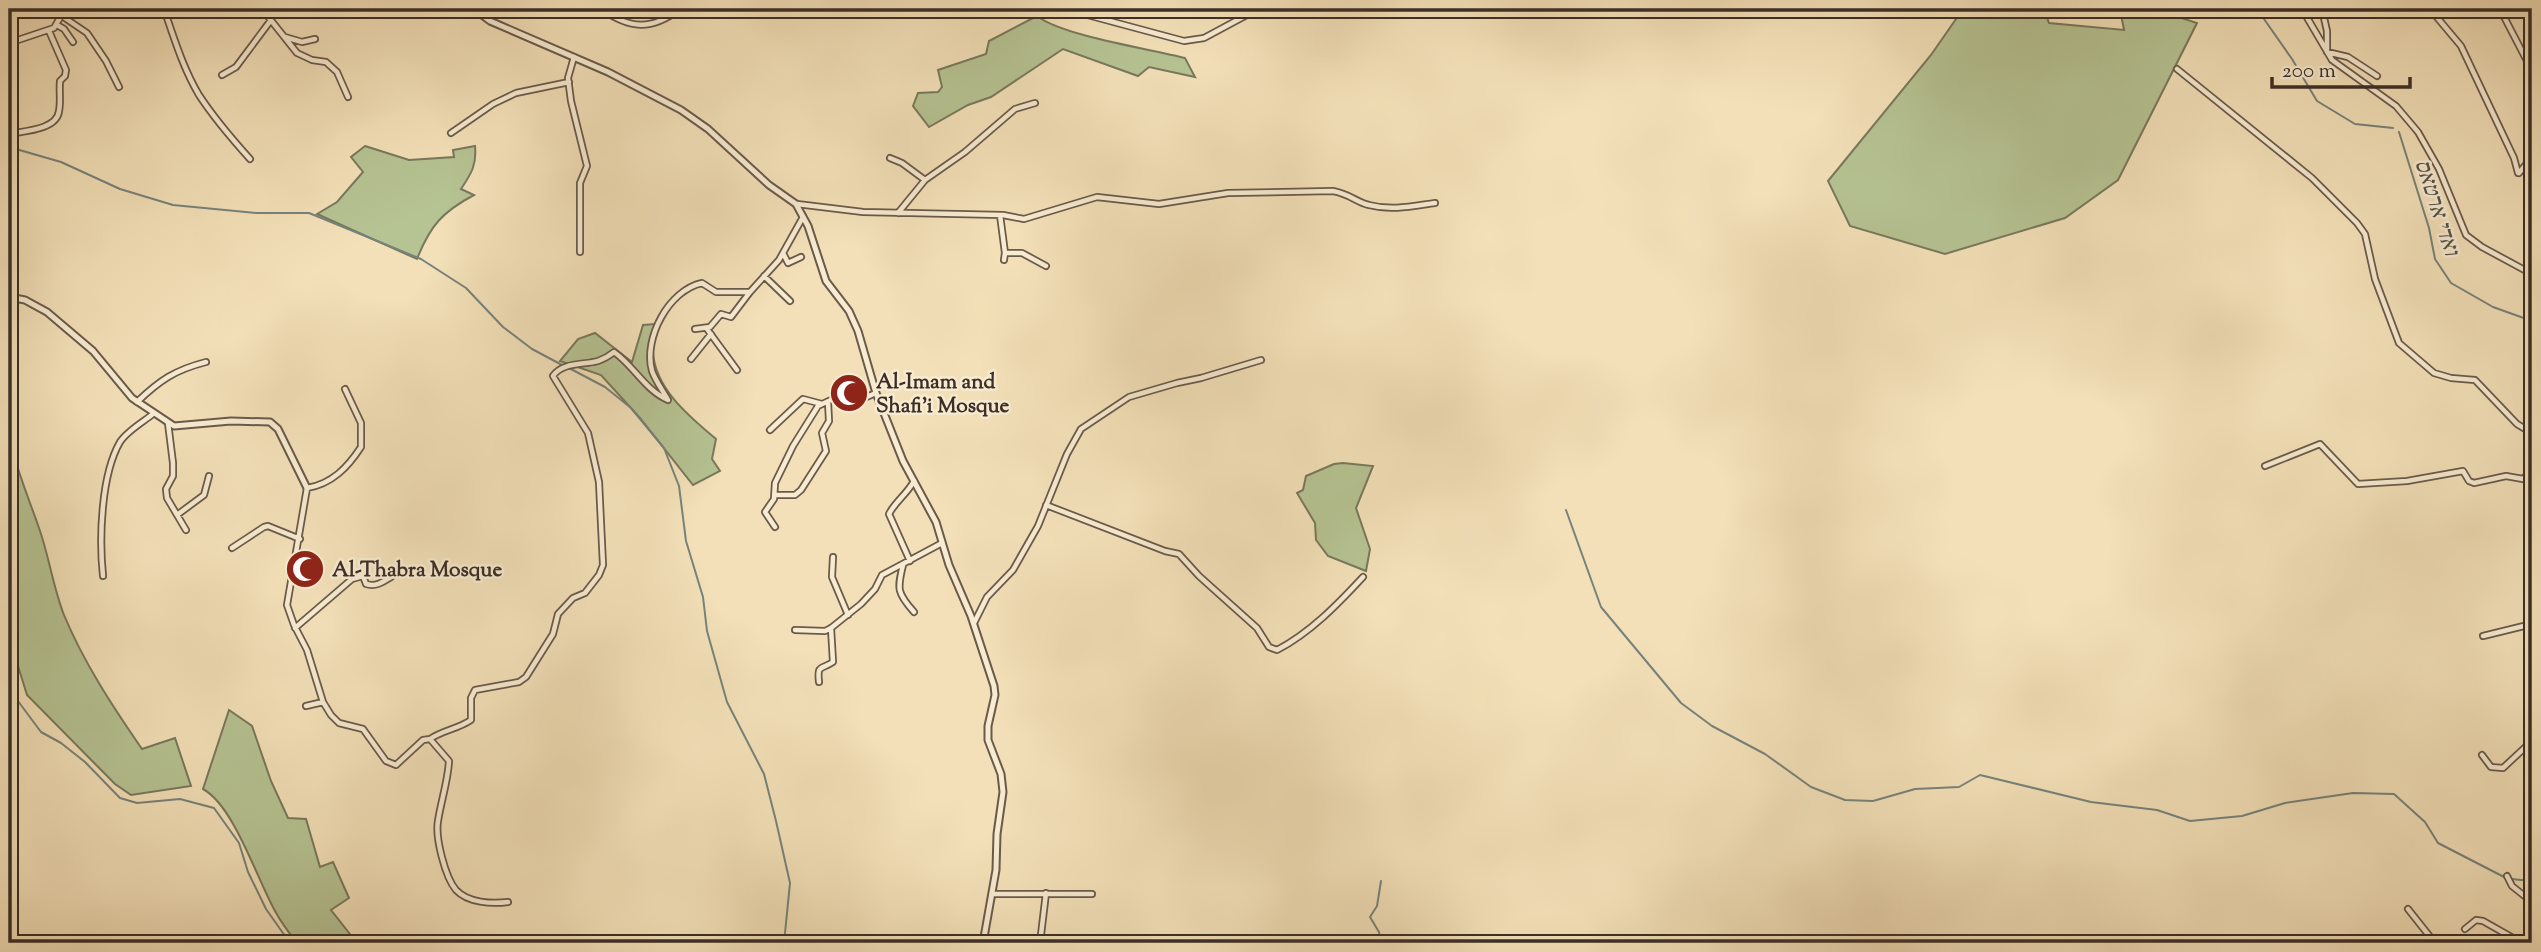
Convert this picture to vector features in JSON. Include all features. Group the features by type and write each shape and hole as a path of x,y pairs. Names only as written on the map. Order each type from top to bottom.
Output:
{"street":[{"path":"9,13 18,9"},
{"path":"9,43 49,31 57,24 65,9"},
{"path":"164,9 198,93 218,122 250,159"},
{"path":"262,9 297,53 312,60 326,62 337,72 348,97"},
{"path":"222,75 236,68 274,9"},
{"path":"474,9 490,21 574,56 651,92 681,110 708,129 769,185 796,204 826,281 849,311 858,331 876,393 914,481 936,522 974,623 993,686 995,695 988,726 988,740 1001,774 1003,792 992,894 983,943"},
{"path":"601,9 622,21 641,25 659,22 680,9"},
{"path":"1065,9 1184,41 1204,38 1258,9"},
{"path":"1532,9 1549,12 1562,9"},
{"path":"2302,9 2327,52 2348,73 2396,107 2418,132 2439,169 2466,235 2482,247 2532,274"},
{"path":"2322,9 2327,31 2327,52"},
{"path":"2430,9 2461,46 2514,158 2518,173 2532,157"},
{"path":"2500,9 2527,61 2532,79"},
{"path":"62,16 87,33 119,87"},
{"path":"57,24 64,29 72,42"},
{"path":"9,134 41,127 54,121 59,113 60,81 66,70 49,31"},
{"path":"282,36 302,41 314,39"},
{"path":"2327,52 2348,57 2376,76"},
{"path":"574,56 569,82 571,101 587,166 580,183 580,252"},
{"path":"2177,69 2312,178 2357,223 2365,234 2375,279 2399,343 2434,373 2474,380 2517,424 2532,433"},
{"path":"451,133 493,104 516,93 569,82"},
{"path":"898,213 925,180 965,152 1015,109 1035,103"},
{"path":"890,158 902,163 925,180"},
{"path":"796,204 898,213 1000,215 1024,219 1097,197 1159,204 1228,193 1333,191 1348,194 1366,205 1395,209 1435,203"},
{"path":"1000,215 1004,260"},
{"path":"695,329 707,329 721,314 731,317 783,253 803,217"},
{"path":"783,253 788,263 801,257"},
{"path":"1005,253 1022,253 1046,266"},
{"path":"765,276 790,301"},
{"path":"9,297 25,300 47,312 80,339 137,402 174,426 231,421 271,422 278,429 307,488 287,605 295,628 307,650 323,702 338,723 363,729 386,761 396,765 423,740 471,720 471,698 475,690 519,682 526,677 553,634 558,614 573,598 584,593 599,575 603,565 599,482 588,433 553,376 556,371 603,360 614,352 660,397 668,400 652,370 651,348 664,309 695,284 702,283 716,292 751,292"},
{"path":"707,329 737,370"},
{"path":"691,359 711,334"},
{"path":"974,623 988,597 1013,570 1038,526 1067,454 1081,429 1129,397 1261,360"},
{"path":"137,402 159,381 181,368 206,362"},
{"path":"307,488 323,485 342,471 362,447 360,422 345,389"},
{"path":"775,527 765,512 774,499 775,482 793,446 822,404 835,398 848,404 876,393"},
{"path":"770,430 803,399 822,404"},
{"path":"775,495 795,495 801,490 826,450 822,433 829,421 828,401"},
{"path":"103,576 103,512 116,451 121,440 153,414"},
{"path":"168,423 173,476 166,489 167,498 186,530"},
{"path":"2265,466 2320,444 2358,484 2407,481 2463,471 2469,481 2474,483 2499,476 2524,479 2532,471"},
{"path":"177,515 204,495 209,475"},
{"path":"910,561 889,514 914,481"},
{"path":"1046,505 1179,554 1199,576 1257,628 1269,647 1278,650 1342,600 1363,577"},
{"path":"232,548 268,526 300,539"},
{"path":"795,630 825,631 831,628 874,589 882,575 942,543"},
{"path":"833,556 832,577 848,615"},
{"path":"903,564 898,588 901,598 914,612"},
{"path":"295,628 352,579 363,576 366,584 371,585 382,583 391,577"},
{"path":"2483,636 2532,624"},
{"path":"819,682 818,672 821,667 833,662 831,628"},
{"path":"306,706 323,702"},
{"path":"430,739 449,761 437,824 440,852 451,881 456,891 467,897 492,904 508,902"},
{"path":"2482,755 2491,767 2503,768 2532,741"},
{"path":"2507,876 2512,886 2532,902"},
{"path":"1040,943 1046,893"},
{"path":"992,894 1093,894"},
{"path":"2408,909 2435,943"},
{"path":"2465,929 2476,920 2483,921 2522,943"}],"green space":[{"path":"1963,9 2044,9 2049,23 2124,30 2120,9 2154,9 2197,23 2118,180 2065,218 1945,254 1850,226 1828,181 1931,55"},
{"path":"1037,16 1086,36 1185,58 1195,77 1149,67 1138,76 1063,49 991,97 968,105 929,127 913,106 918,93 938,92 942,87 938,70 986,54 989,41"},
{"path":"365,146 409,160 454,157 453,150 475,146 472,169 461,189 474,195 438,221 417,259 317,214 337,202 363,172 351,157"},
{"path":"655,324 653,352 660,378 676,401 716,439 712,459 720,471 693,485 640,418 601,375 560,361 578,339 595,333 632,362 643,325"},
{"path":"13,452 60,604 90,667 142,749 175,738 191,786 131,795 115,784 27,695 9,637 9,460"},
{"path":"1343,463 1373,466 1356,508 1370,549 1366,571 1328,556 1316,540 1315,523 1297,493 1303,490 1306,476"},
{"path":"229,710 252,726 271,781 288,818 306,819 320,867 333,862 349,898 331,910 357,943 297,943 275,911 235,827 225,811 203,789"}],"waterway":[{"name":"ואדי ארטאס","path":"2257,9 2317,101 2355,124 2393,128"},
{"name":"ואדי ארטאס","path":"2399,132 2429,228 2435,259 2451,283 2493,307 2532,321"},
{"path":"9,147 61,162 120,189 173,205 257,213 309,213 421,259 466,288 503,327 532,349 564,366"},
{"path":"569,368 605,387 631,408 664,448 679,486 686,541 703,597 707,631 727,702 764,774 776,821 790,883 784,943"},
{"path":"1566,510 1601,607 1681,703 1712,726 1765,754 1811,787 1845,800 1873,801 1915,789 1959,787 1980,775 2091,802 2157,810 2190,821 2242,816 2285,803 2353,793 2394,794 2425,822 2438,843 2506,878"},
{"path":"9,689 41,732 61,743 85,762 120,798 137,803 180,799 214,808 239,843 248,872 266,909 290,943"},
{"path":"2511,879 2532,881"},
{"path":"1381,881 1377,906 1370,917 1379,932 1381,943"}],"place":[{"name":"Al-Imam and Shafi'i Mosque","path":"849,393"},
{"name":"Al-Thabra Mosque","path":"305,569"}]}
